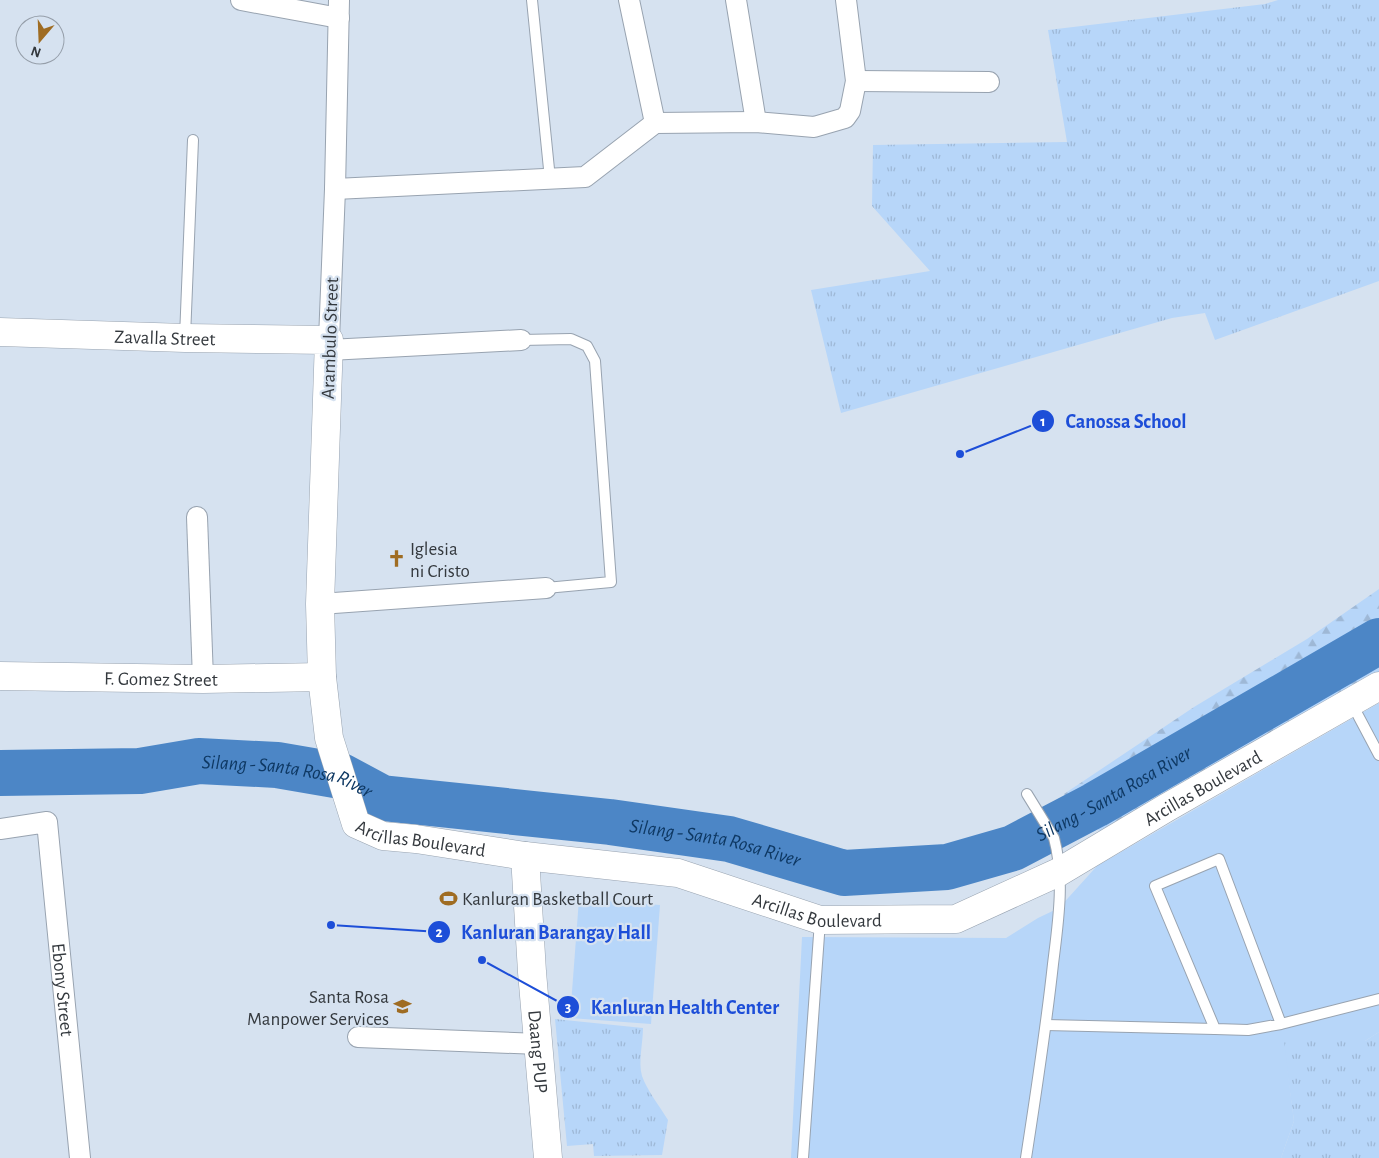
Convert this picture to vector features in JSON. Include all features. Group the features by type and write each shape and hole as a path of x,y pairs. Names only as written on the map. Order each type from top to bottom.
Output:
{"main road":[{"name":"Zavalla Street","path":"0,332 329,345"},
{"name":"Arambulo Street","path":"322,677 320,604 329,345"},
{"name":"F. Gomez Street","path":"0,676 203,679 322,677"},
{"name":"Arcillas Boulevard","path":"322,677 329,738 356,824 383,836 416,839 525,856 678,873 820,920 956,919 1058,872 1379,686"},
{"name":"Daang PUP","path":"525,856 532,972 548,1158"}],"street":[{"path":"241,0 339,9"},
{"path":"630,0 655,123"},
{"path":"736,0 756,122"},
{"path":"335,189 584,177 655,123 756,122 814,128 845,118 850,111 856,81 846,0"},
{"name":"Arambulo Street","path":"329,345 339,9"},
{"path":"856,81 989,82"},
{"path":"329,345 521,340"},
{"path":"197,517 203,679"},
{"path":"320,604 546,588"},
{"name":"Ebony Street","path":"0,829 47,822 80,1158"},
{"path":"358,1036 539,1044"}],"lane":[{"path":"532,0 550,179"},
{"path":"185,338 193,140"},
{"path":"521,340 571,339 587,346 595,361 611,582 546,588"},
{"path":"1351,703 1379,755"},
{"path":"1026,794 1054,838 1058,872 1059,908 1046,1025 1026,1158"},
{"path":"1215,1029 1155,886 1219,858 1281,1024"},
{"path":"803,1158 820,920"},
{"path":"1046,1025 1248,1030 1281,1024 1379,999"}],"green space":[{"path":"1278,0 1379,0 1379,281 1215,340 1205,313 1172,318 841,413 811,290 930,271 872,206 873,145 1067,142 1048,30 1265,4"},
{"path":"1379,589 1379,675 1103,833 1088,823 1064,794 1194,707 1307,639"},
{"path":"1379,703 1379,1032 1365,1041 1284,1041 1294,1121 1281,1158 791,1158 802,937 1006,938 1038,918 1059,908 1097,866"},
{"path":"579,899 660,905 651,1024 570,1018"},
{"path":"555,1019 643,1028 642,1076 650,1093 668,1120 662,1155 594,1156 593,1144 567,1146"},
{"path":"1379,1032 1379,1158 1281,1158 1294,1121 1283,1041 1365,1041"}],"waterway":[{"name":"Silang - Santa Rosa River","path":"0,773 140,771 199,761 277,765 341,776 382,798 610,822 729,839 844,873 947,867 1013,848 1095,805 1379,641"}],"place":[{"name":"Canossa School","path":"960,454"},
{"name":"Iglesia ni Cristo","path":"396,559"},
{"name":"Kanluran Basketball Court","path":"448,898"},
{"name":"Kanluran Barangay Hall","path":"331,925"},
{"name":"Kanluran Health Center","path":"482,960"},
{"name":"Santa Rosa Manpower Services","path":"403,1007"}]}
